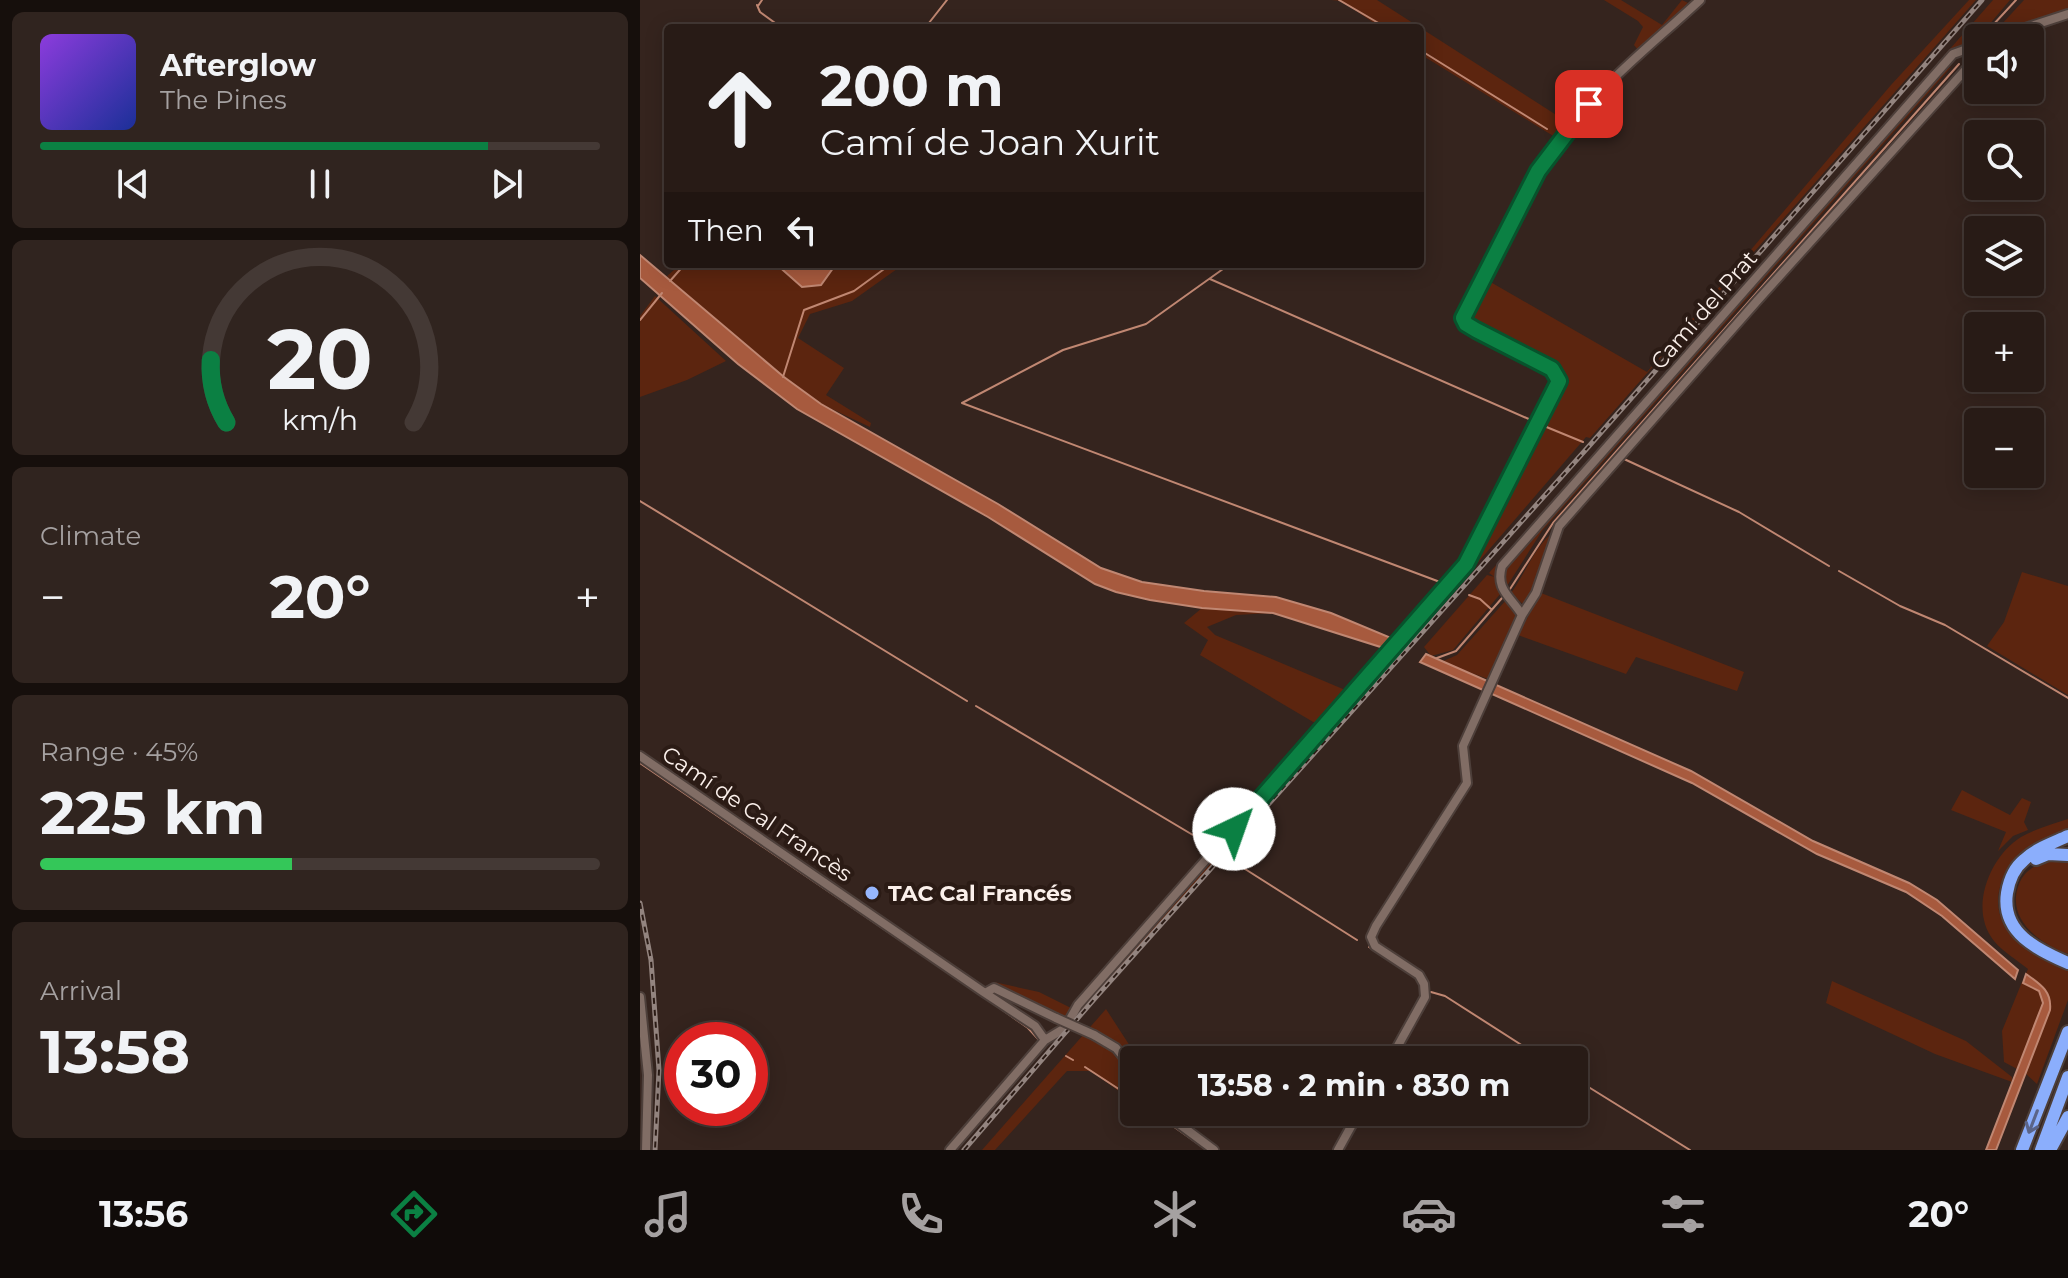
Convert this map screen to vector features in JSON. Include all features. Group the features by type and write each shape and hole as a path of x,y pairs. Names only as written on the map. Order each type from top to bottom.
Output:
{"highway":[{"path":"2068,836 2026,857 2016,867 2006,900 2018,933 2036,948 2068,963"},
{"path":"2010,881 2038,857 2068,855"},
{"path":"2022,1150 2068,1032"},
{"path":"2041,1150 2068,1077"},
{"path":"2050,1150 2068,1117"}],"street":[{"path":"950,1150 1045,1040 1065,1028 1078,1005 1466,564 1559,381 1552,369 1476,330 1463,318 1538,171 1589,104 1700,0"},
{"path":"2038,24 2068,14"},
{"name":"Camí del Prat","path":"1522,615 1501,588 1499,578 1502,566 1953,54 1964,50"},
{"path":"1398,1046 1425,997 1424,984 1419,975 1375,946 1371,937 1467,783 1463,746 1522,615 1536,593 1559,526 1964,72"},
{"name":"Camí de Cal Francès","path":"640,756 985,993 994,988 1094,1035 1120,1053"},
{"path":"985,993 1035,1026 1045,1040"},
{"path":"640,997 648,1075 646,1150"},
{"path":"1182,1126 1214,1150"},
{"path":"1338,1150 1351,1126"}],"shaded area":[{"path":"1331,0 1377,0 1414,24 1375,24 1342,1"},
{"path":"1604,0 1621,0 1662,25 1682,0 1688,3 1638,50 1634,45 1643,27"},
{"path":"1969,0 1976,0 1590,438 1586,437 1406,646 1402,643 1469,564 1562,381 1559,368 1469,323 1467,311 1487,280 1647,372 1891,85"},
{"path":"1993,0 2010,0 1990,24 1972,24"},
{"path":"2024,0 2068,0 2068,11 2030,24 2002,24"},
{"path":"1424,30 1561,118 1611,72 1615,73 1555,137 1424,56"},
{"path":"1964,33 1964,48 1953,52 1939,75 1952,66 1542,531 1507,586 1489,573"},
{"path":"640,255 784,377 821,404 998,504 1101,568 1142,582 1276,597 1331,613 1396,640 1387,649 1273,613 1202,608 1150,600 1095,584 988,517 797,409 738,364 640,278"},
{"path":"676,268 781,268 802,287 821,285 833,268 898,268 852,301 810,314 798,338 844,368 826,395 871,423 870,427 821,404 784,377 677,289 667,276"},
{"path":"781,268 833,268 821,285 802,287"},
{"path":"655,296 726,361 687,380 640,397 640,316"},
{"path":"1550,535 1533,590 1524,605 1511,593"},
{"path":"2022,572 2068,586 2068,695 1987,646 2004,622"},
{"path":"1487,575 1495,577 1501,593 1453,650 1431,656 1424,647"},
{"path":"1541,593 1744,672 1737,691 1636,657 1626,674 1518,635"},
{"path":"1507,599 1518,616 1488,679 1441,662 1457,655"},
{"path":"1202,608 1273,613 1236,615 1207,627 1215,635 1350,692 1320,726 1200,655 1208,640 1184,623"},
{"path":"1426,654 1691,771 1813,841 1909,883 1937,900 2018,970 2015,979 1942,916 1906,892 1817,854 1692,783 1420,662"},
{"path":"1390,655 1394,660 1080,1013 1083,1003"},
{"path":"1962,790 2010,815 2022,798 2031,802 2024,822 2028,830 2013,836 1998,851 2006,832 1951,810"},
{"path":"2068,819 2068,829 2033,844 2016,857 2004,877 1998,898 2005,926 2014,938 2026,948 2068,969 2068,1000 2037,1084 2026,1074 2049,1008 2048,993 2023,980 2028,969 1994,941 1986,928 1983,899 1992,870 2010,846 2021,837"},
{"path":"2047,861 2068,863 2068,954 2036,937 2021,919 2017,908 2016,897 2021,879 2030,869"},
{"path":"2026,974 2047,993 2050,1010 1996,1150 1986,1150 2043,1003 2039,991 2023,983"},
{"path":"1832,981 1966,1041 2012,1077 2012,1082 1935,1054 1826,1003"},
{"path":"994,982 1039,992 1071,1008 1069,1019 1042,1008"},
{"path":"2022,982 2038,989 2043,1004 2019,1070 2004,1062 2002,1031"},
{"path":"1106,1009 1130,1046 1120,1046 1120,1092 1091,1071 1067,1071 995,1150 982,1150"}],"waterway":[{"path":"758,6 762,0"},
{"path":"928,24 947,0"},
{"path":"1339,0 1380,24"},
{"path":"1994,24 2016,0"},
{"path":"757,5 760,12 776,24"},
{"path":"1424,52 1547,129"},
{"path":"1510,589 1553,523 1959,64"},
{"path":"670,281 681,268"},
{"path":"783,377 804,310 854,291 886,268"},
{"path":"1224,268 1146,324 1063,350 962,403 1440,582"},
{"path":"1210,279 1531,420"},
{"path":"640,320 662,293"},
{"path":"1544,426 1583,442"},
{"path":"1624,459 1739,512 1829,566"},
{"path":"640,501 967,701"},
{"path":"1839,571 1900,606 1945,625 2068,698"},
{"path":"1469,595 1480,599 1491,609"},
{"path":"1437,658 1456,651 1502,598"},
{"path":"976,706 1208,844"},
{"path":"640,763 919,953"},
{"path":"1234,862 1357,940"},
{"path":"1369,947 1406,971"},
{"path":"1431,992 1445,996 1523,1046"},
{"path":"994,1004 1028,1028 1039,1040"},
{"path":"1066,1056 1073,1060"},
{"path":"1085,1067 1120,1090"},
{"path":"1588,1087 1690,1150"},
{"path":"1173,1126 1207,1150"}],"railway":[{"path":"964,1150 1096,997 1590,445 1982,0"},
{"path":"640,903 651,960 659,1070 655,1150"}],"place":[{"name":"TAC Cal Francés","path":"872,893"}],"route":[{"path":"1234,829 1466,564 1559,381 1552,369 1476,330 1463,318 1538,171 1589,104"}]}
